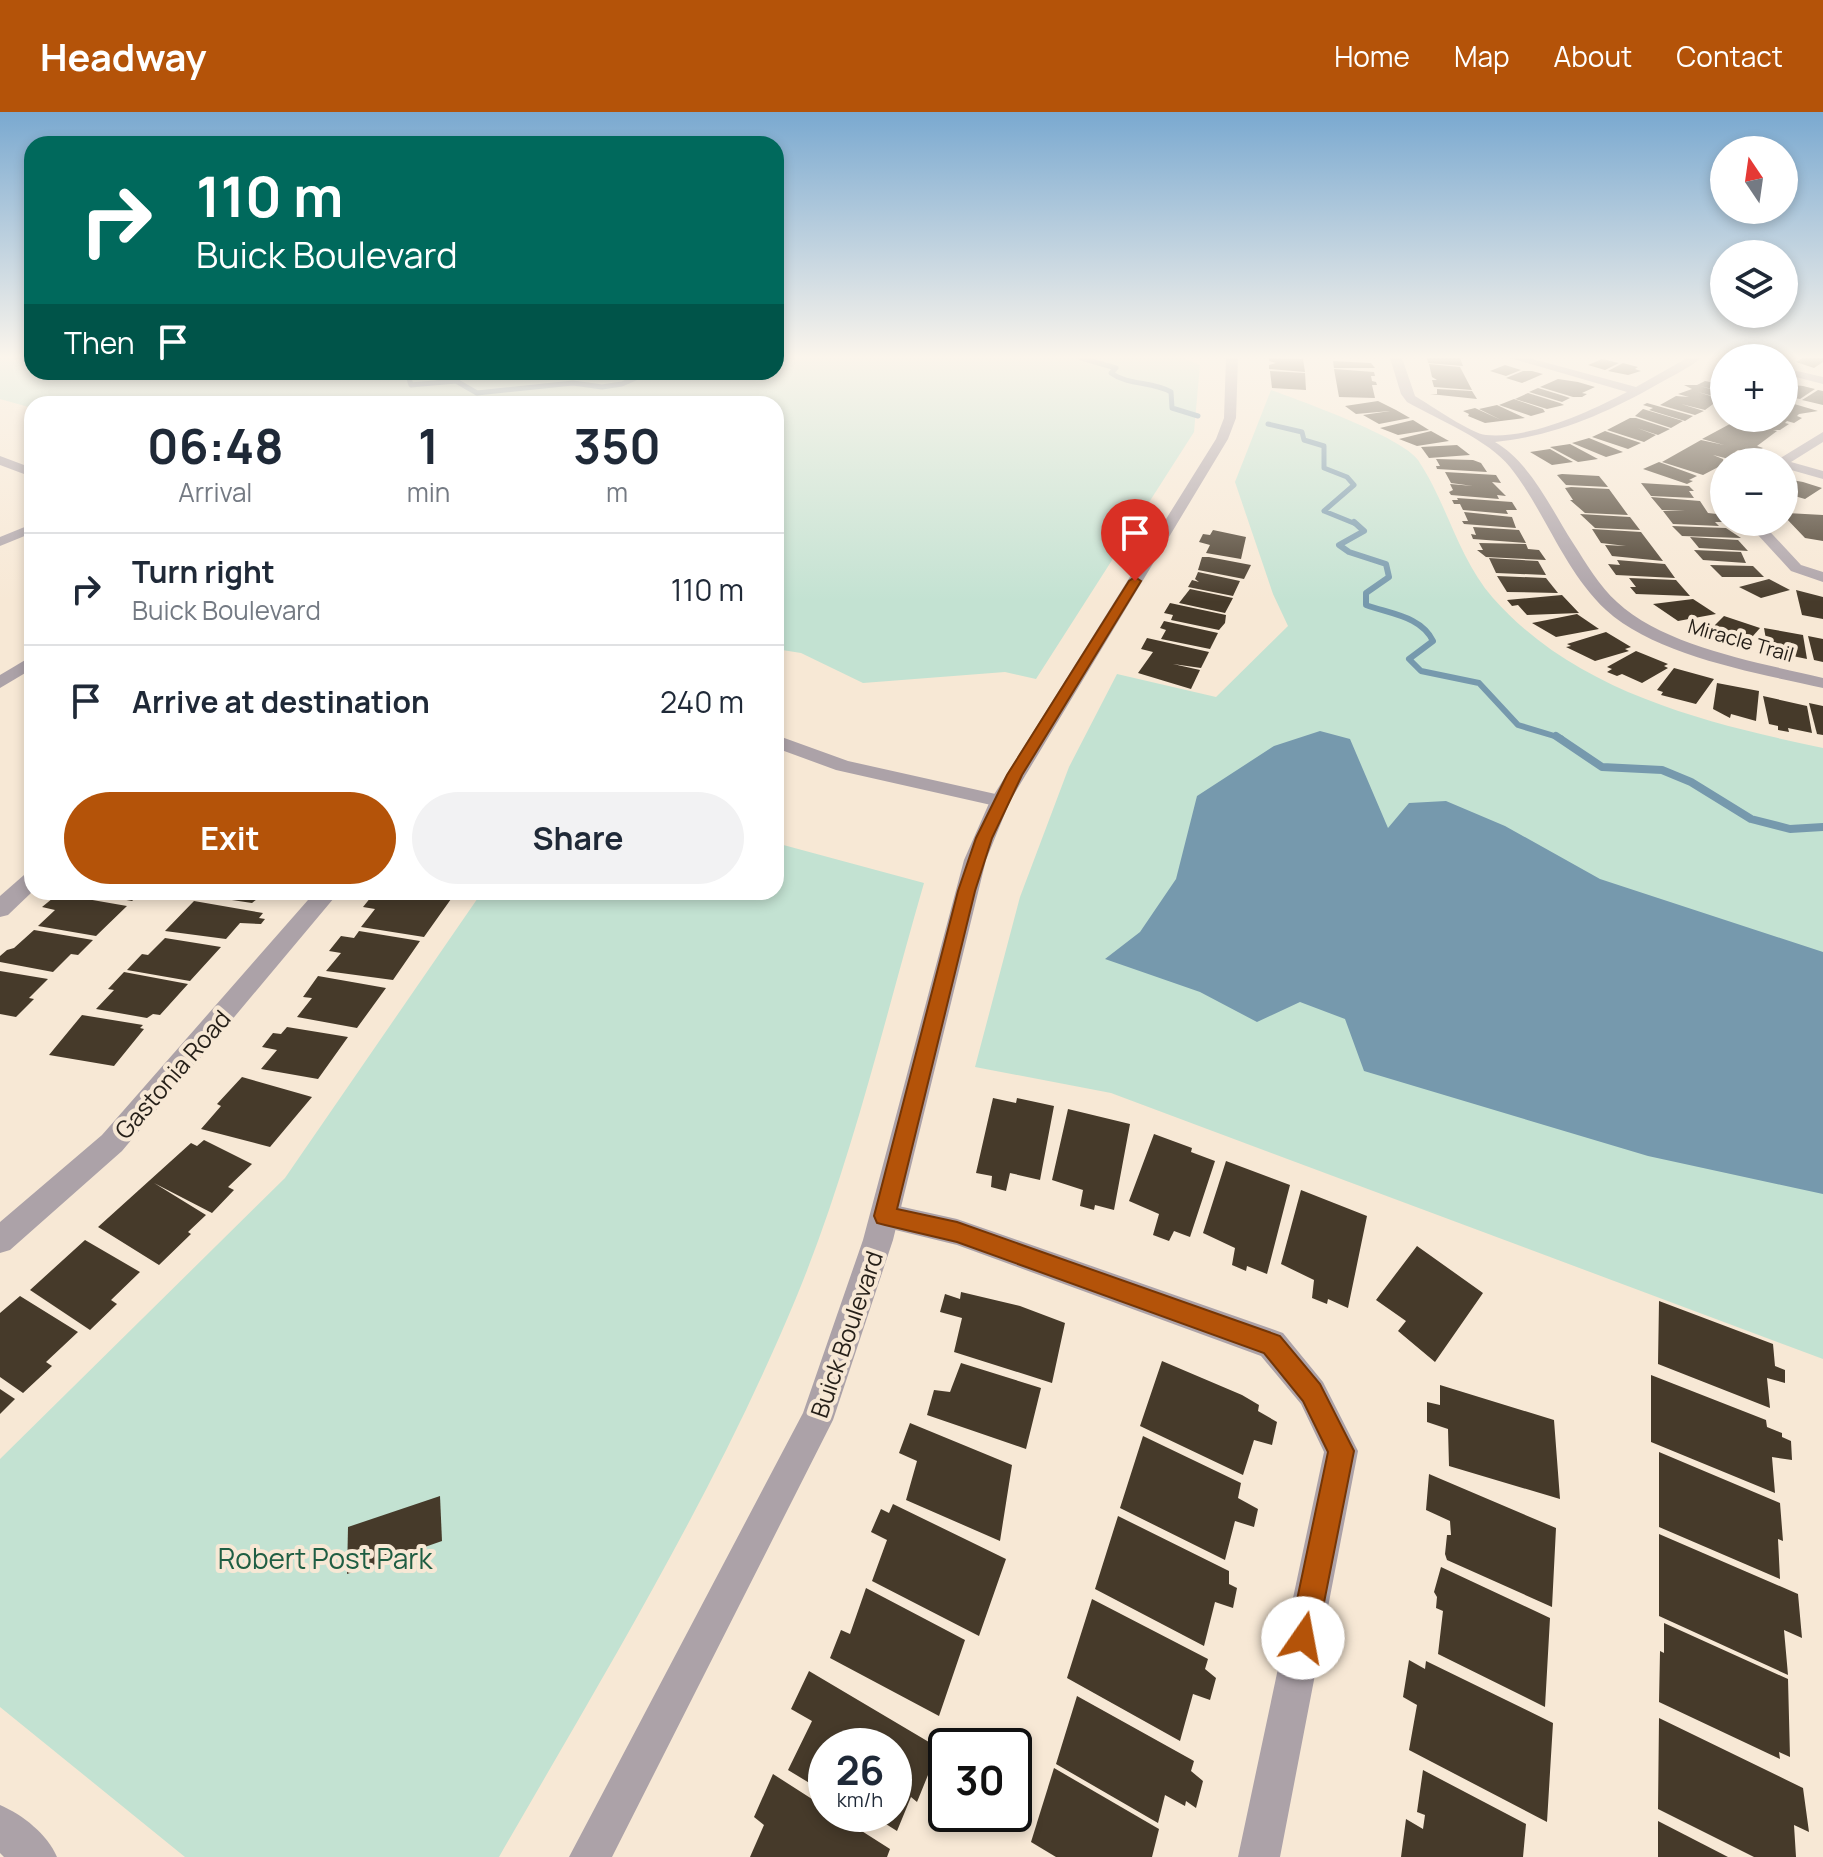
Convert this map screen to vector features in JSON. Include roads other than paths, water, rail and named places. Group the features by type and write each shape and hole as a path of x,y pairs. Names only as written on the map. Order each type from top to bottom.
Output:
{"street":[{"name":"Buick Boulevard","path":"590,1857 817,1420 885,1216 975,860 1000,801 1216,439"},
{"name":"Miracle Trail","path":"1484,439 1518,468 1591,582 1612,607 1651,631 1715,658 1823,683"},
{"path":"1798,453 1818,439"},
{"path":"0,460 24,470"},
{"path":"1798,468 1823,475"},
{"path":"0,542 24,532"},
{"path":"1766,536 1796,568 1823,577"},
{"path":"0,683 24,666"},
{"path":"784,744 843,766 1000,801"},
{"path":"0,909 24,887"},
{"name":"Gastonia Road","path":"0,1240 112,1143 321,900"},
{"path":"885,1216 957,1232 1272,1344 1312,1393 1341,1451 1259,1857"},
{"path":"0,1826 36,1857"}],"water":[{"path":"1320,731 1350,739 1388,828 1409,803 1446,801 1505,826 1600,879 1823,952 1823,1194 1648,1156 1364,1071 1345,1019 1300,1002 1257,1022 1200,992 1105,959 1140,932 1176,879 1197,796 1274,746"}],"waterway":[{"path":"1304,439 1324,446 1324,468 1347,477 1354,485 1324,511 1356,524"},
{"path":"1354,522 1364,531 1339,545 1349,552 1386,564 1389,577 1366,593 1366,605 1413,621 1433,641 1409,659 1421,671 1479,683 1518,725 1557,737"},
{"path":"1557,737 1602,767 1662,770 1691,782 1751,819 1790,829 1823,827"}],"park label":[{"name":"Robert Post Park","path":"325,1558"}]}
